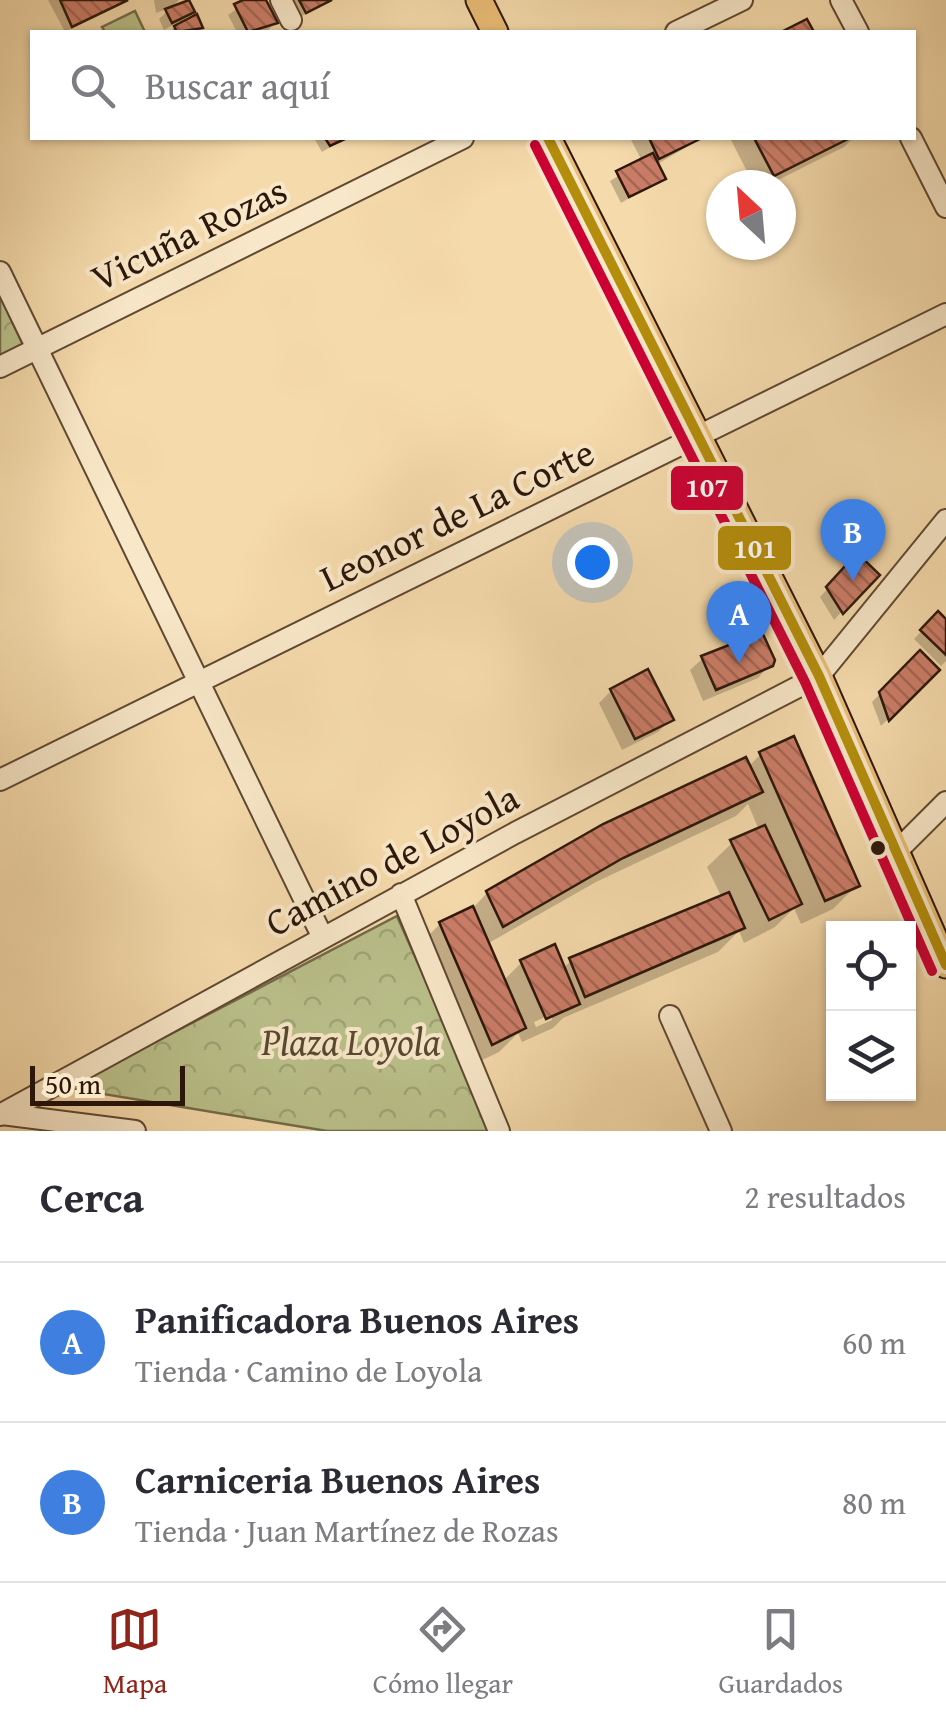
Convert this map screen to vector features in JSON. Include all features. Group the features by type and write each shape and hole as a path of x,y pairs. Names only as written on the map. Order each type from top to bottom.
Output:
{"main road":[{"path":"479,0 495,30"},
{"path":"549,140 819,676 946,965"}],"street":[{"path":"281,0 290,20"},
{"path":"680,30 742,0"},
{"path":"841,0 857,30"},
{"name":"Vicuña Rozas","path":"0,367 459,140"},
{"path":"912,140 946,206"},
{"path":"0,272 323,938"},
{"name":"Leonor de La Corte","path":"0,780 946,314"},
{"path":"819,676 946,520"},
{"name":"Camino de Loyola","path":"1,1114 401,894 819,676"},
{"path":"897,851 946,802"},
{"path":"401,894 499,1131"},
{"path":"670,1016 721,1131"},
{"name":"Camino de Loyola","path":"1,1114 48,1124 135,1131"}],"green space":[{"path":"135,11 144,30 104,30 102,27"},
{"path":"0,296 24,347 0,359"},
{"name":"Plaza Loyola","path":"397,916 492,1131 327,1131 67,1088"}],"building":[{"path":"60,0 128,0 72,27"},
{"path":"189,0 195,12 172,23 165,9"},
{"path":"266,0 278,23 247,30 234,4"},
{"path":"299,0 332,0 306,13"},
{"path":"197,14 203,28 176,30 174,26"},
{"path":"807,19 813,30 785,30"},
{"path":"650,140 698,140 659,159"},
{"path":"755,140 846,140 786,170 771,170"},
{"path":"653,153 666,179 629,197 616,171"},
{"path":"857,553 880,575 843,614 826,587"},
{"path":"938,611 946,619 946,655 920,630"},
{"path":"762,632 775,660 773,666 716,690 701,656"},
{"path":"920,650 940,670 889,721 879,692"},
{"path":"648,669 674,720 635,739 610,689"},
{"path":"794,736 860,886 825,901 759,752"},
{"path":"746,757 763,792 623,858 503,927 486,891 603,824"},
{"path":"765,825 802,904 769,920 730,840"},
{"path":"729,892 745,928 585,997 569,958"},
{"path":"473,906 526,1028 492,1045 439,922"},
{"path":"555,944 580,1004 546,1019 520,960"}],"transit line":[{"name":"101","path":"549,140 819,676 946,965"},
{"name":"107","path":"535,145 805,682 932,971"}],"place":[{"name":"Carniceria Buenos Aires","path":"853,581"},
{"name":"Panificadora Buenos Aires","path":"739,663"}]}
